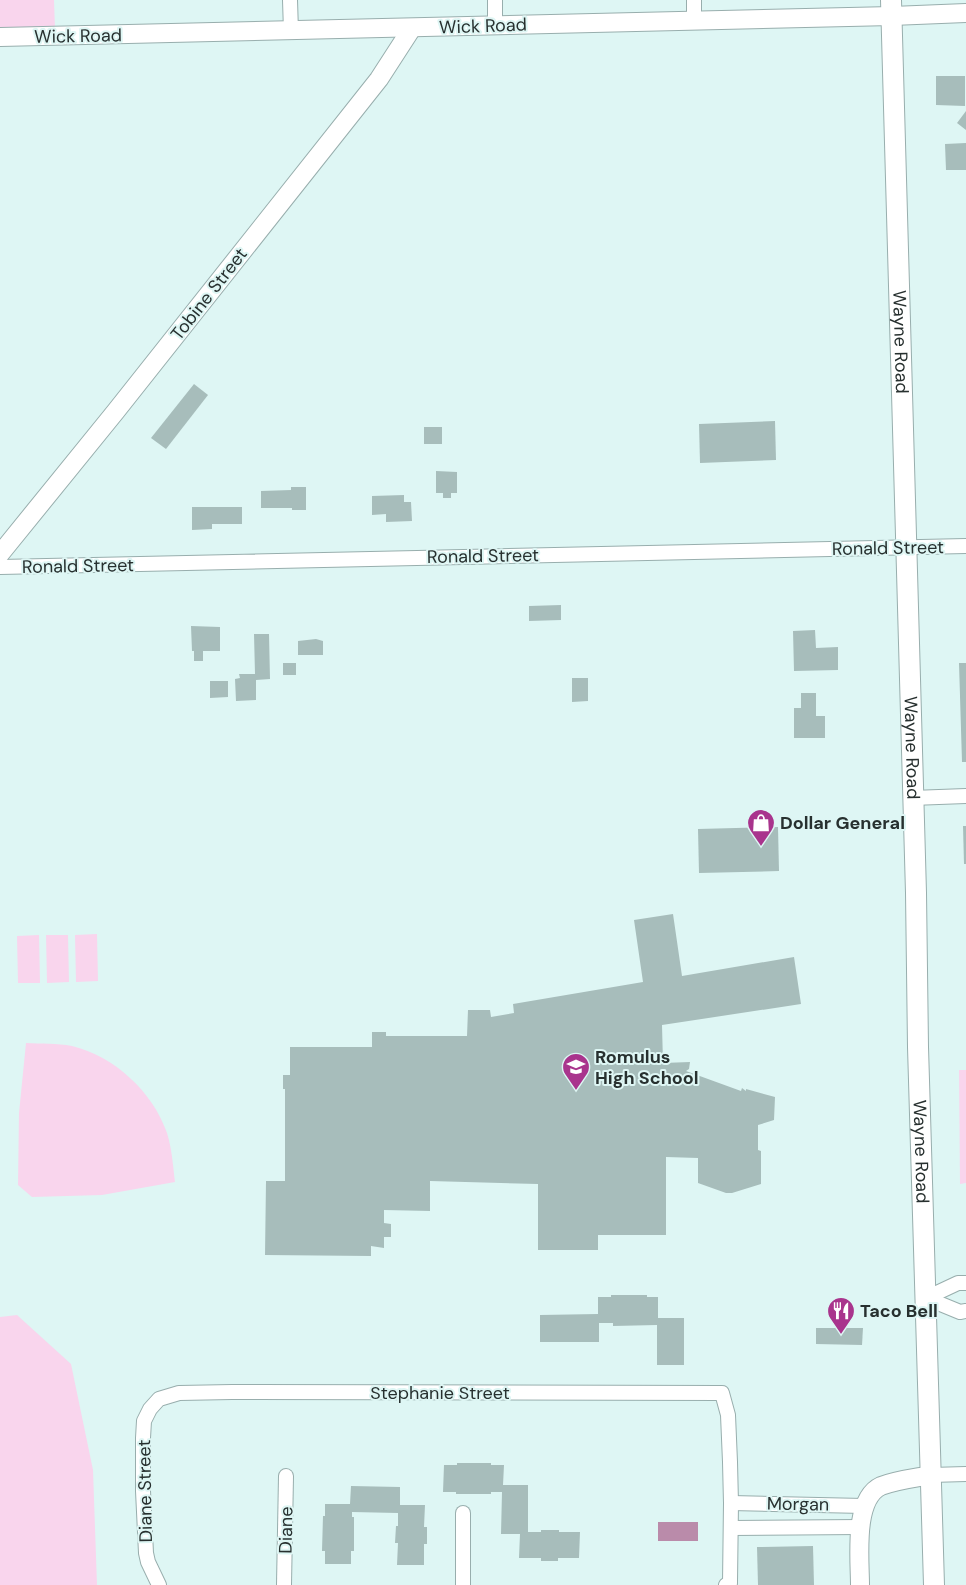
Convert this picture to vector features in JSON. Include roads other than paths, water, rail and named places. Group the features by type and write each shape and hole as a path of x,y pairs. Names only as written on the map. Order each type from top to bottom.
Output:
{"main road":[{"name":"Wayne Road","path":"891,8 934,1585"}],"street":[{"path":"290,0 291,31"},
{"path":"495,0 495,26"},
{"path":"694,0 694,21"},
{"name":"Wick Road","path":"0,37 694,21 891,8 966,12"},
{"name":"Tobine Street","path":"0,554 379,79 412,28"},
{"name":"Ronald Street","path":"0,567 966,546"},
{"path":"912,798 966,796"},
{"path":"926,1298 958,1283 966,1283"},
{"path":"926,1298 960,1312 966,1311"},
{"name":"Stephanie Street","path":"159,1399 179,1393 232,1392 722,1394 728,1416 731,1516"},
{"name":"Diane Street","path":"159,1399 150,1409 144,1421 143,1491 146,1553 148,1562 159,1585"},
{"path":"860,1585 861,1528 864,1506 871,1494 882,1486 931,1475 966,1474"},
{"name":"Diane","path":"284,1585 286,1476"},
{"name":"Morgan","path":"731,1516 864,1506"},
{"path":"463,1513 463,1585"},
{"path":"726,1585 730,1582 731,1516"},
{"name":"Morgan","path":"731,1516 861,1528"}],"place":[{"name":"Dollar General","path":"761,847"},
{"name":"Romulus High School","path":"576,1091"},
{"name":"Taco Bell","path":"841,1335"}]}
